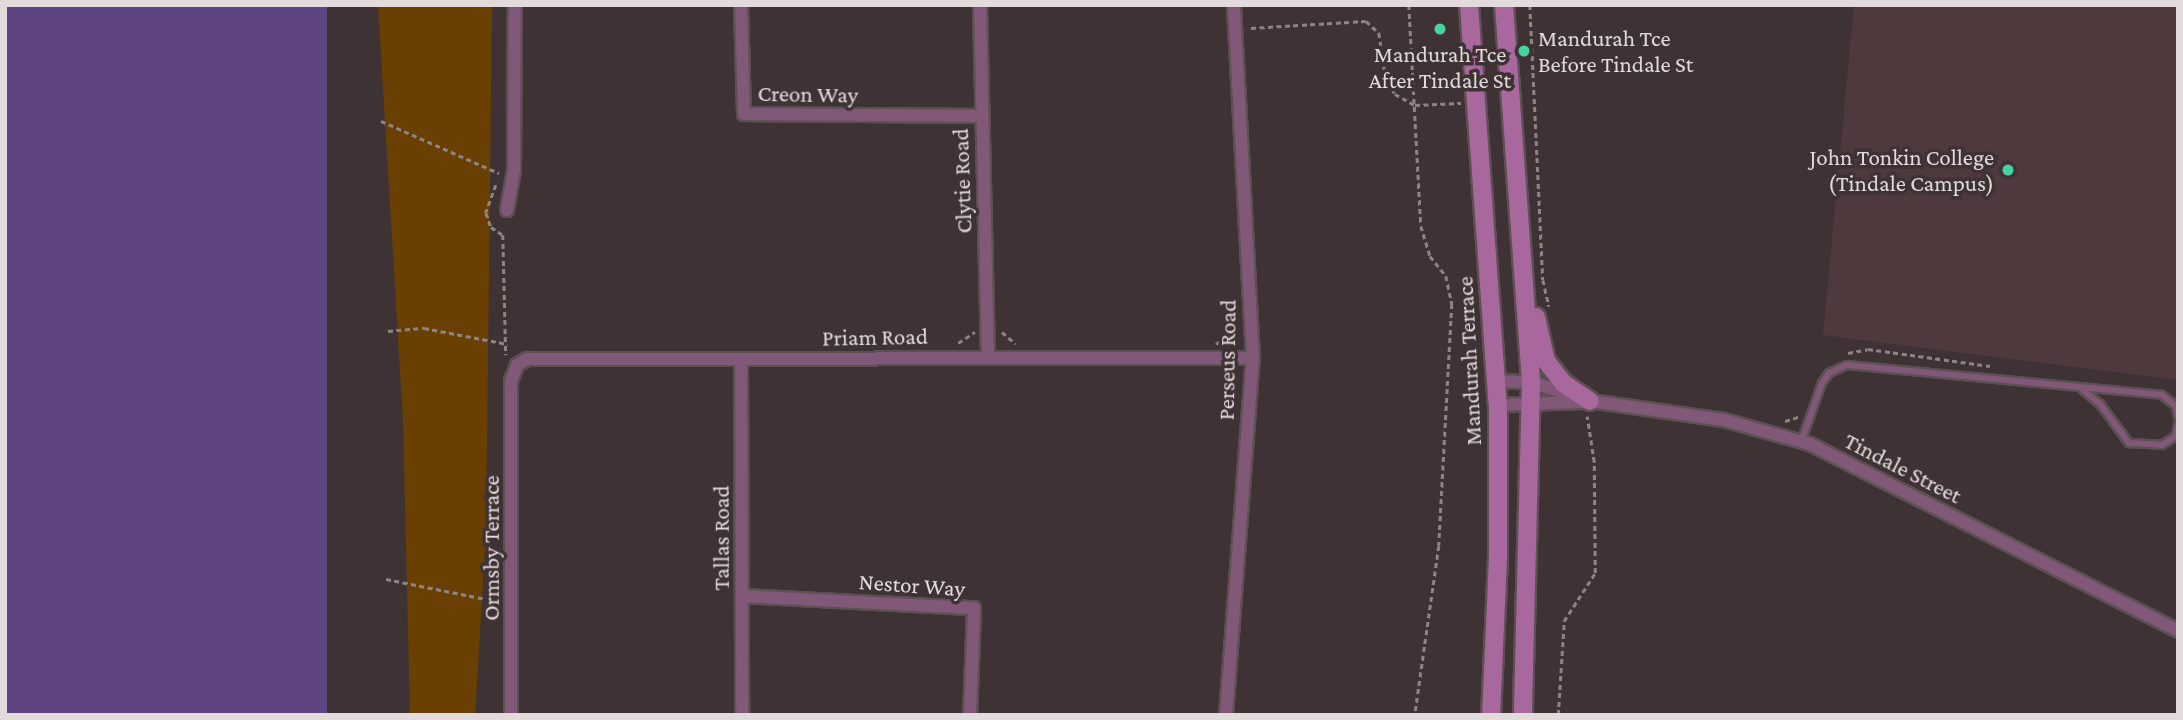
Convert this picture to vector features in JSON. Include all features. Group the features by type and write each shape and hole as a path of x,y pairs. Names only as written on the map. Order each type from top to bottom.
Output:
{"main road":[{"name":"Mandurah Terrace","path":"1469,5 1498,405 1498,557 1491,715"},
{"path":"1504,5 1531,382 1523,715"},
{"path":"1523,285 1546,361 1563,383 1590,401"}],"street":[{"path":"507,210 514,170 515,5"},
{"name":"Creon Way","path":"741,5 744,114 981,116"},
{"name":"Clytie Road","path":"980,5 988,355"},
{"name":"Perseus Road","path":"1226,715 1253,358 1234,5"},
{"name":"Priam Road","path":"511,381 517,365 527,359 741,360 988,355 1253,358"},
{"name":"Tallas Road","path":"741,360 742,715"},
{"name":"Ormsby Terrace","path":"511,381 511,715"},
{"name":"Tindale Street","path":"1496,381 1531,382 1590,401 1724,420 1801,442 2178,631"},
{"name":"Tindale Street","path":"1498,405 1590,401"},
{"name":"Nestor Way","path":"743,596 974,608 970,715"}],"lane":[{"path":"1801,442 1822,383 1829,373 1847,365 2162,395 2176,406 2178,417"},
{"path":"2081,387 2100,404 2129,443 2162,445 2176,436 2178,425"}],"path":[{"path":"1409,5 1422,226 1430,256 1446,276 1452,304 1439,546 1415,715"},
{"path":"1530,5 1543,281 1551,314"},
{"path":"1246,28 1366,21 1379,33 1385,73 1395,94 1415,105 1478,102"},
{"path":"1510,99 1534,96"},
{"path":"381,121 502,175"},
{"path":"504,170 486,214 491,227 503,235 506,357"},
{"path":"388,331 424,328 507,344"},
{"path":"1841,358 1868,349 1998,367"},
{"path":"1558,715 1564,621 1595,573 1594,462 1586,426 1590,401"},
{"path":"1779,419 1790,422 1801,415"},
{"path":"386,579 499,602 499,588"}],"shaded area":[{"path":"5,5 327,5 327,715 5,715"},
{"path":"378,5 492,5 486,533 475,715 410,715 403,421"},
{"name":"John Tonkin College (Tindale Campus)","path":"1854,5 2178,5 2178,380 1823,335"}],"place":[{"name":"Mandurah Tce After Tindale St","path":"1440,29"},
{"name":"Mandurah Tce Before Tindale St","path":"1524,51"},
{"name":"John Tonkin College (Tindale Campus)","path":"2008,170"}]}
